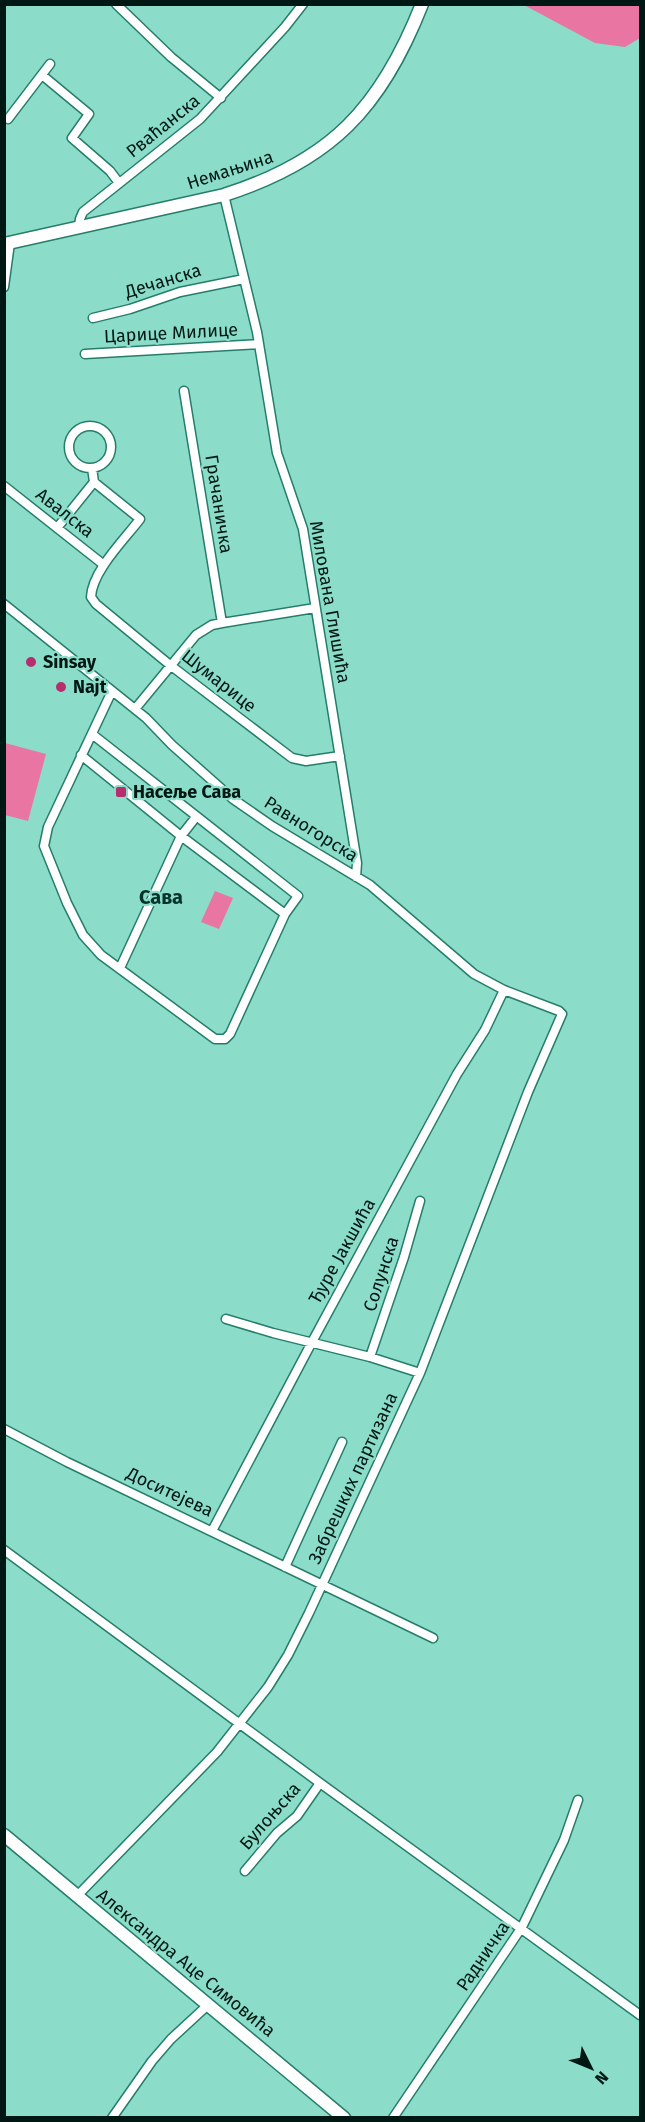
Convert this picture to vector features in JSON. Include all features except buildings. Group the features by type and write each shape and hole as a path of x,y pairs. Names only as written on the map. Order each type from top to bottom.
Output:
{"street":[{"name":"Рваћанска","path":"79,226 83,212 200,119 221,98 171,57 116,4"},
{"path":"221,98 303,4"},
{"name":"Немањина","path":"7,243 224,195 258,184 292,168 340,133 372,99 392,71 409,38 422,4"},
{"path":"8,119 50,64"},
{"path":"42,75 89,114 72,138 110,171 119,183"},
{"name":"Милована Глишића","path":"224,195 259,344 277,453 303,529 357,863 356,877"},
{"path":"4,287 7,243"},
{"name":"Дечанска","path":"93,318 130,309 180,292 244,279"},
{"name":"Царице Милице","path":"85,354 259,344"},
{"name":"Грачаничка","path":"184,391 222,623"},
{"path":"87,425 105,432 111,444 108,457 99,466 92,468 85,468 74,461 68,449 71,436 80,427 87,425"},
{"path":"92,468 94,482 140,519 104,565"},
{"path":"57,528 94,482"},
{"name":"Авалска","path":"4,486 104,565"},
{"name":"Шумарице","path":"104,565 95,581 91,597 96,604 170,665 292,758 306,761 340,756"},
{"name":"Равногорска","path":"4,604 135,709 233,799 383,896 474,974 504,990 560,1011 562,1014"},
{"path":"135,709 196,635 212,625 315,608"},
{"path":"92,734 298,896 285,914 230,1034 225,1039 215,1039 101,955 83,935 67,903 44,846 45,834 112,691"},
{"path":"81,755 181,836 285,914"},
{"path":"120,968 181,836 196,817"},
{"name":"Ђуре Јакшића","path":"212,1531 457,1074 481,1039 504,990"},
{"name":"Забрешких партизана","path":"77,1896 189,1781 241,1723 288,1655 420,1373 528,1092 562,1014"},
{"name":"Солунска","path":"370,1357 404,1257 420,1201"},
{"path":"226,1319 370,1357 420,1373"},
{"name":"Доситејева","path":"4,1429 67,1462 433,1638"},
{"path":"285,1567 342,1442"},
{"path":"4,1550 320,1783 640,2014"},
{"name":"Булоњска","path":"244,1870 277,1833 297,1816 320,1783"},
{"name":"Радничка","path":"393,2118 522,1927 564,1840 578,1800"},
{"name":"Александра Аце Симовића","path":"4,1836 344,2118"},
{"path":"112,2118 152,2061 171,2039 209,2004"}],"shaded area":[{"path":"524,5 640,5 640,38 625,47 595,43"},
{"path":"5,743 46,754 28,821 5,815"},
{"path":"215,891 233,898 219,929 201,922"}],"place":[{"name":"Sinsay","path":"31,662"},
{"name":"Najt","path":"61,687"},
{"name":"Насеље Сава","path":"121,792"}],"district":[{"name":"Сава","path":"161,897"}]}
